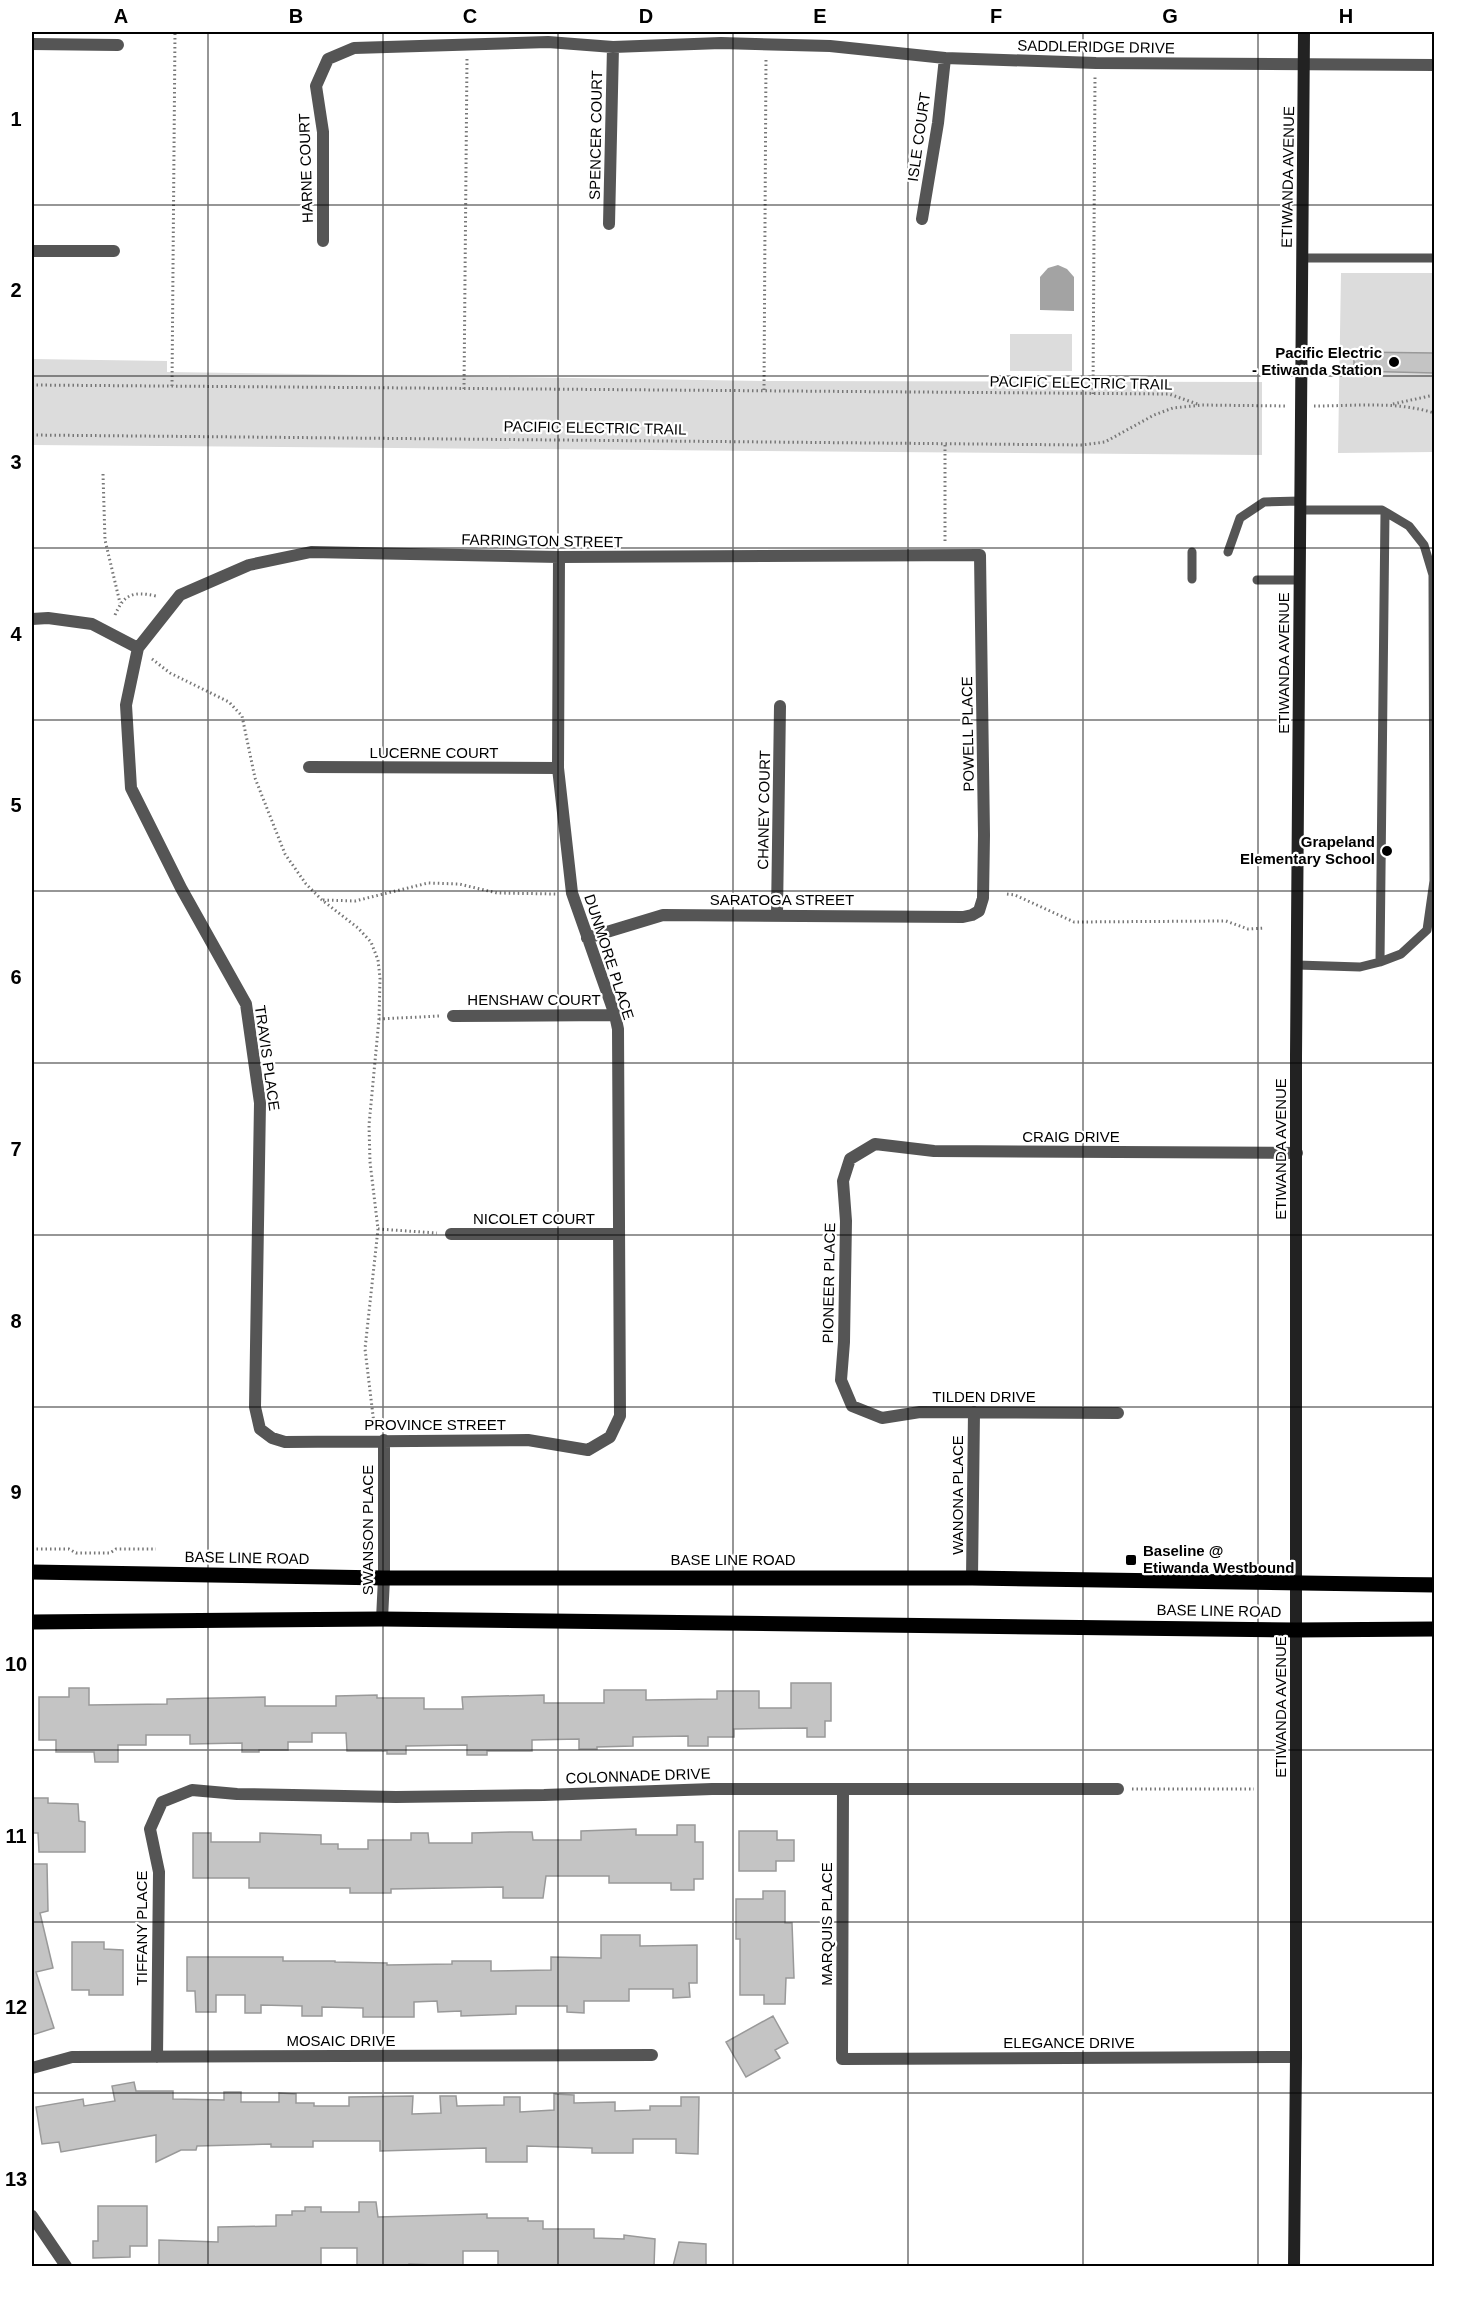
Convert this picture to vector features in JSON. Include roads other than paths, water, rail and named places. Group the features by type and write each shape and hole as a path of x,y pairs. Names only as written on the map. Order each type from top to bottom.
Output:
{"main road":[{"name":"BASE LINE ROAD","path":"32,1572 384,1578 972,1578 1434,1585"},
{"name":"BASE LINE ROAD","path":"32,1622 382,1619 1296,1630 1434,1629"}],"street":[{"name":"ETIWANDA AVENUE","path":"1294,2266 1297,965 1304,32"},
{"name":"SADDLERIDGE DRIVE","path":"327,59 354,48 548,42 613,47 720,37 766,44 831,46 945,58 1096,63 1434,65"},
{"path":"32,44 118,45"},
{"name":"SPENCER COURT","path":"609,224 613,47"},
{"name":"ISLE COURT","path":"922,219 938,123 945,58"},
{"name":"HARNE COURT","path":"323,241 323,132 316,86 327,59"},
{"path":"32,251 114,251"},
{"name":"FARRINGTON STREET","path":"138,648 180,595 249,565 311,552 559,557 980,555"},
{"name":"POWELL PLACE","path":"980,555 984,835 983,898 980,911"},
{"name":"DUNMORE PLACE","path":"559,557 558,768 572,893 618,1029 620,1416 610,1437"},
{"path":"32,619 48,618 92,624 138,648"},
{"name":"TRAVIS PLACE","path":"138,648 126,705 131,788 181,888 246,1004 260,1102 255,1407 260,1429"},
{"name":"CHANEY COURT","path":"777,914 780,706"},
{"name":"LUCERNE COURT","path":"309,767 558,768"},
{"name":"SARATOGA STREET","path":"587,938 663,915 963,916 980,911"},
{"name":"HENSHAW COURT","path":"453,1016 615,1015"},
{"name":"CRAIG DRIVE","path":"850,1159 875,1144 934,1151 1297,1154"},
{"name":"PIONEER PLACE","path":"850,1159 843,1181 846,1221 844,1342 840,1380 852,1406"},
{"name":"NICOLET COURT","path":"451,1234 618,1234"},
{"name":"TILDEN DRIVE","path":"852,1406 882,1418 920,1412 1118,1413"},
{"name":"WANONA PLACE","path":"972,1578 974,1412"},
{"name":"PROVINCE STREET","path":"260,1429 272,1438 285,1442 528,1440 588,1450 610,1437"},
{"name":"SWANSON PLACE","path":"382,1619 384,1440"},
{"name":"COLONNADE DRIVE","path":"162,1802 192,1790 237,1794 396,1797 712,1789 1118,1789"},
{"name":"MARQUIS PLACE","path":"842,2059 843,1789"},
{"name":"TIFFANY PLACE","path":"157,2057 159,1872 150,1829 162,1802"},
{"name":"MOSAIC DRIVE","path":"32,2068 72,2057 652,2055"},
{"name":"ELEGANCE DRIVE","path":"842,2059 1296,2057"},
{"path":"32,2216 66,2266"}],"lane":[{"path":"1302,258 1434,258"},
{"path":"1228,552 1240,518 1264,502 1382,510 1409,526 1424,545 1433,575 1434,881 1428,930 1401,954 1380,962 1360,967 1297,965"},
{"path":"1380,962 1385,512"},
{"path":"1192,552 1192,579"},
{"path":"1257,580 1300,580"}],"place":[{"name":"Pacific Electric - Etiwanda Station","path":"1394,362"},
{"name":"Grapeland Elementary School","path":"1387,851"},
{"name":"Baseline @ Etiwanda Westbound","path":"1131,1560"}]}
